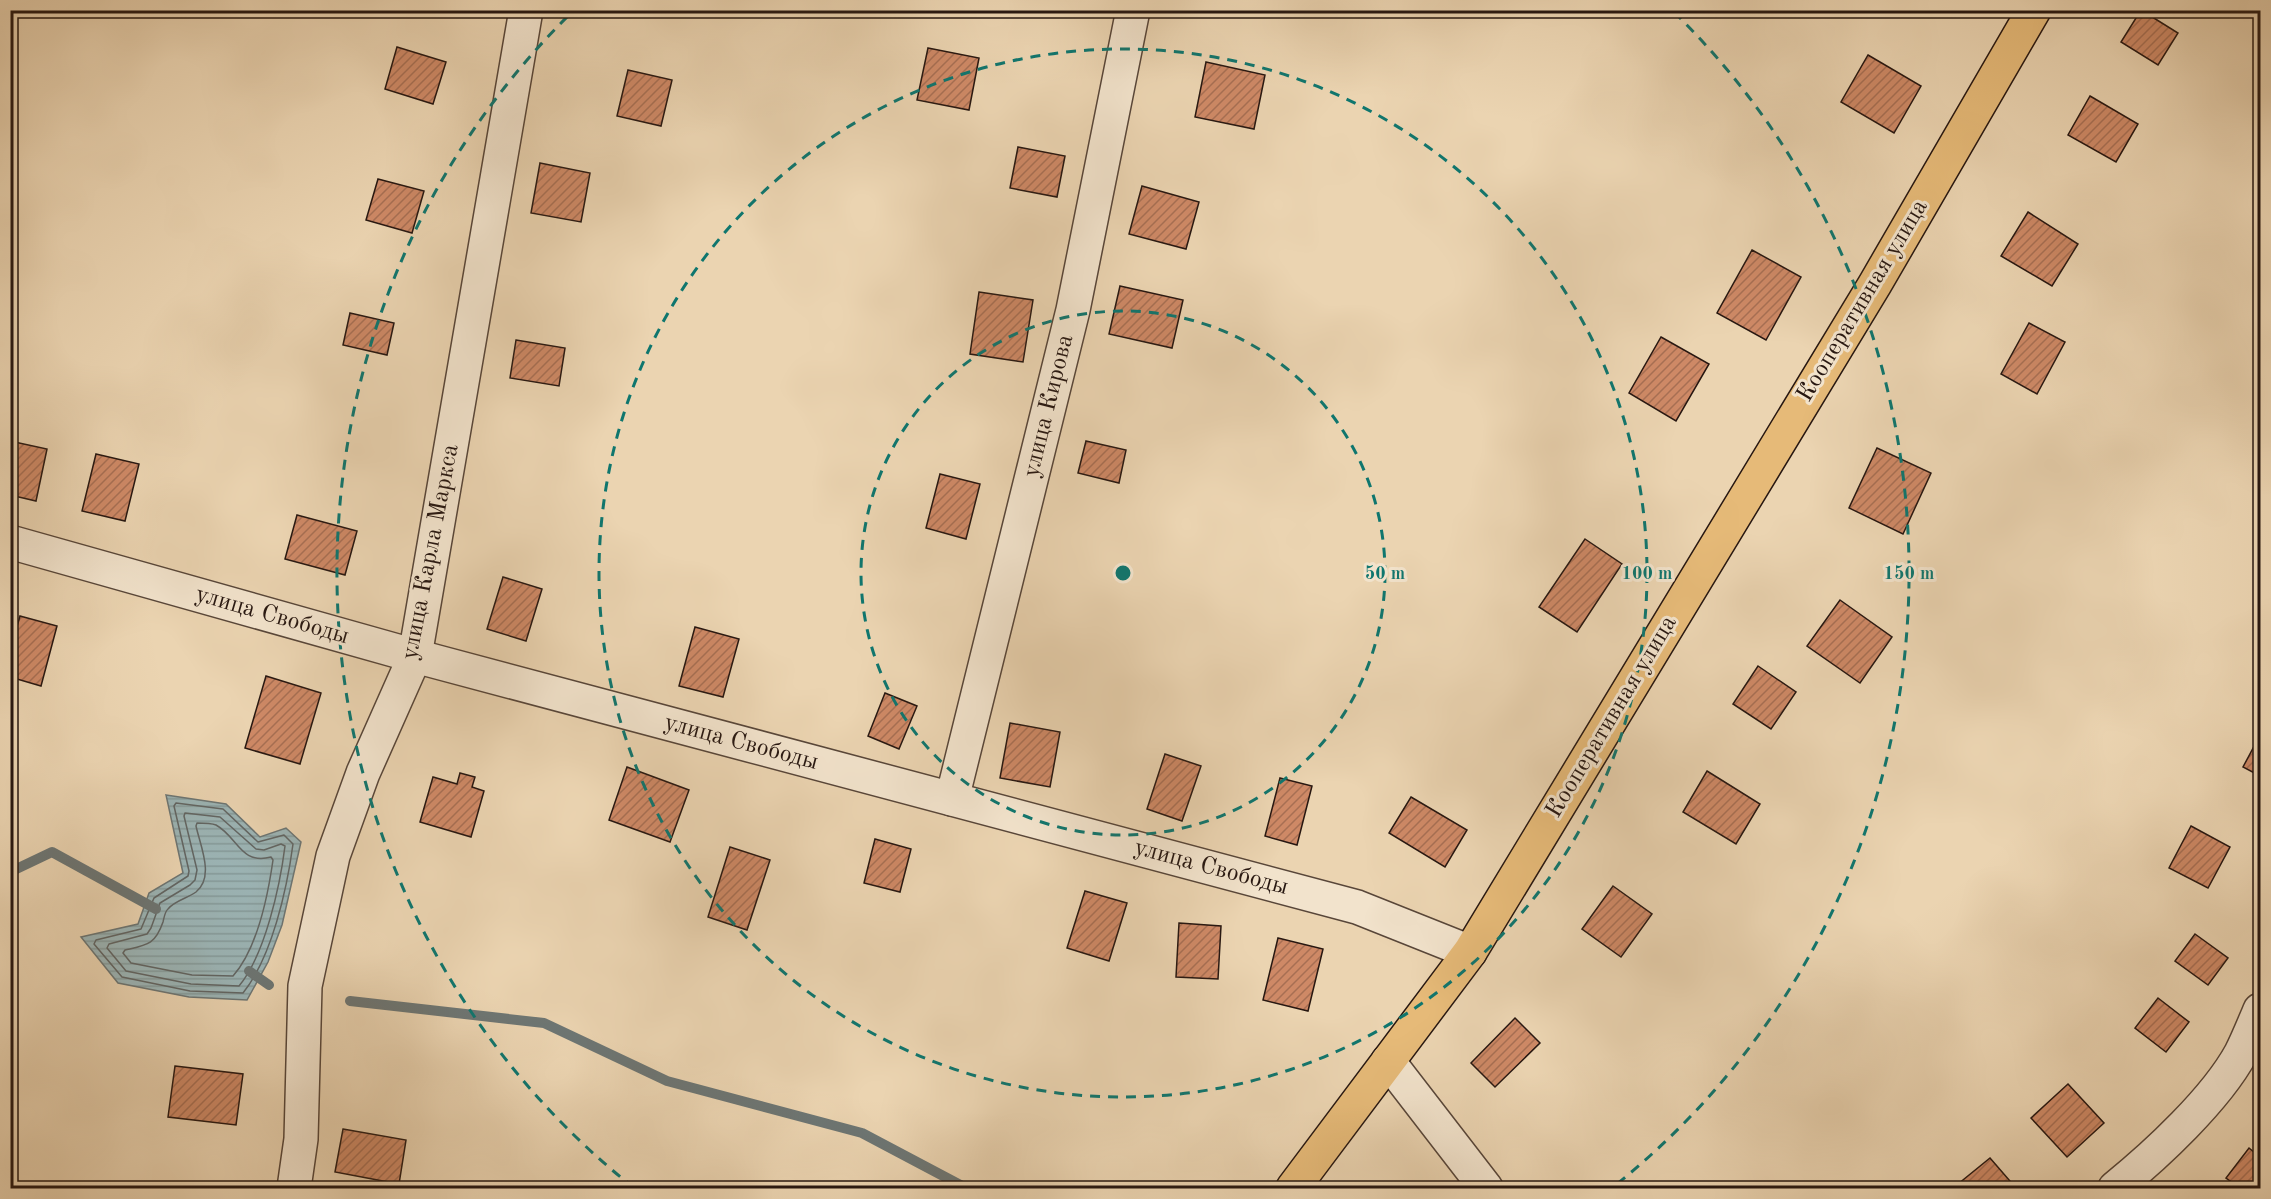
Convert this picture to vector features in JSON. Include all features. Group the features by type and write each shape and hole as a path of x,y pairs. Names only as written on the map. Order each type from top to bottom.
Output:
{"main road":[{"name":"Кооперативная улица","path":"1293,1188 1470,952 1875,284 2034,10"}],"street":[{"name":"улица Карла Маркса","path":"294,1188 301,1139 305,986 333,856 363,773 415,657 526,10"},
{"name":"улица Кирова","path":"952,800 1073,310 1133,10"},
{"name":"улица Свободы","path":"10,542 415,657 1357,907 1470,952"},
{"path":"2115,1188 2146,1162 2211,1094 2240,1054 2260,1010"},
{"path":"1388,1061 1486,1188"}],"water":[{"path":"166,795 226,804 260,837 286,828 301,842 282,925 268,962 247,1000 189,997 118,983 81,937 138,924 149,893 183,873"}],"building":[{"path":"584,10 621,10 620,16"},
{"path":"2141,10 2178,33 2158,65 2121,42"},
{"path":"397,47 446,62 433,104 385,89"},
{"path":"928,48 979,58 969,110 917,100"},
{"path":"1868,55 1921,86 1894,133 1841,102"},
{"path":"1206,62 1265,75 1254,129 1195,117"},
{"path":"628,70 672,80 661,126 617,116"},
{"path":"2090,96 2138,124 2116,162 2068,135"},
{"path":"1018,147 1065,156 1057,197 1010,188"},
{"path":"540,163 590,173 581,222 531,213"},
{"path":"378,179 424,191 412,233 366,220"},
{"path":"1142,186 1199,202 1186,249 1129,234"},
{"path":"2028,212 2078,244 2052,286 2001,256"},
{"path":"1752,250 1801,277 1766,340 1717,313"},
{"path":"1120,286 1183,300 1172,348 1109,334"},
{"path":"979,292 1033,300 1023,362 970,354"},
{"path":"350,313 394,323 387,355 343,345"},
{"path":"2029,323 2065,342 2037,394 2001,374"},
{"path":"1661,337 1709,364 1676,421 1629,393"},
{"path":"516,340 565,348 559,386 510,378"},
{"path":"10,441 47,449 36,501 10,495"},
{"path":"1086,441 1126,450 1119,483 1078,473"},
{"path":"1877,448 1931,473 1903,534 1849,508"},
{"path":"96,454 139,464 125,521 82,511"},
{"path":"940,474 980,484 966,539 926,528"},
{"path":"297,515 357,531 345,575 285,559"},
{"path":"1585,539 1622,564 1577,632 1539,607"},
{"path":"503,577 542,589 526,641 487,629"},
{"path":"1840,600 1892,637 1860,683 1807,646"},
{"path":"20,616 57,626 41,686 10,677 10,651"},
{"path":"695,627 739,639 723,697 679,686"},
{"path":"1758,666 1796,692 1771,729 1733,704"},
{"path":"266,676 321,693 300,764 245,748"},
{"path":"885,693 917,706 899,749 868,736"},
{"path":"1010,723 1060,732 1050,787 1000,778"},
{"path":"2260,735 2260,776 2243,767"},
{"path":"1165,754 1201,766 1182,821 1147,809"},
{"path":"627,767 689,790 670,842 609,820"},
{"path":"1707,771 1760,804 1736,844 1683,812"},
{"path":"460,773 475,777 472,787 484,791 471,837 420,822 433,777 457,784"},
{"path":"1280,778 1312,786 1297,845 1265,836"},
{"path":"1411,797 1467,830 1445,867 1389,833"},
{"path":"2191,826 2230,847 2208,888 2169,868"},
{"path":"875,839 911,849 900,892 864,883"},
{"path":"730,847 770,860 747,930 708,917"},
{"path":"1613,886 1652,914 1621,957 1582,929"},
{"path":"1085,891 1127,903 1109,961 1067,948"},
{"path":"1179,923 1221,926 1218,979 1176,977"},
{"path":"2195,934 2228,958 2208,985 2175,961"},
{"path":"1278,938 1323,949 1308,1011 1263,1000"},
{"path":"2158,998 2189,1022 2166,1052 2135,1028"},
{"path":"1515,1018 1540,1043 1495,1087 1471,1063"},
{"path":"175,1066 243,1074 236,1125 168,1117"},
{"path":"2068,1084 2104,1123 2067,1157 2031,1118"},
{"path":"343,1129 406,1140 399,1184 335,1172"},
{"path":"2249,1148 2260,1157 2260,1188 2240,1188 2226,1178"},
{"path":"1990,1158 2016,1188 1962,1188 1958,1184"}],"waterway":[{"path":"10,872 52,852 156,909"},
{"path":"249,971 269,985"},
{"path":"350,1001 544,1023 667,1081 862,1133 966,1188"}]}
